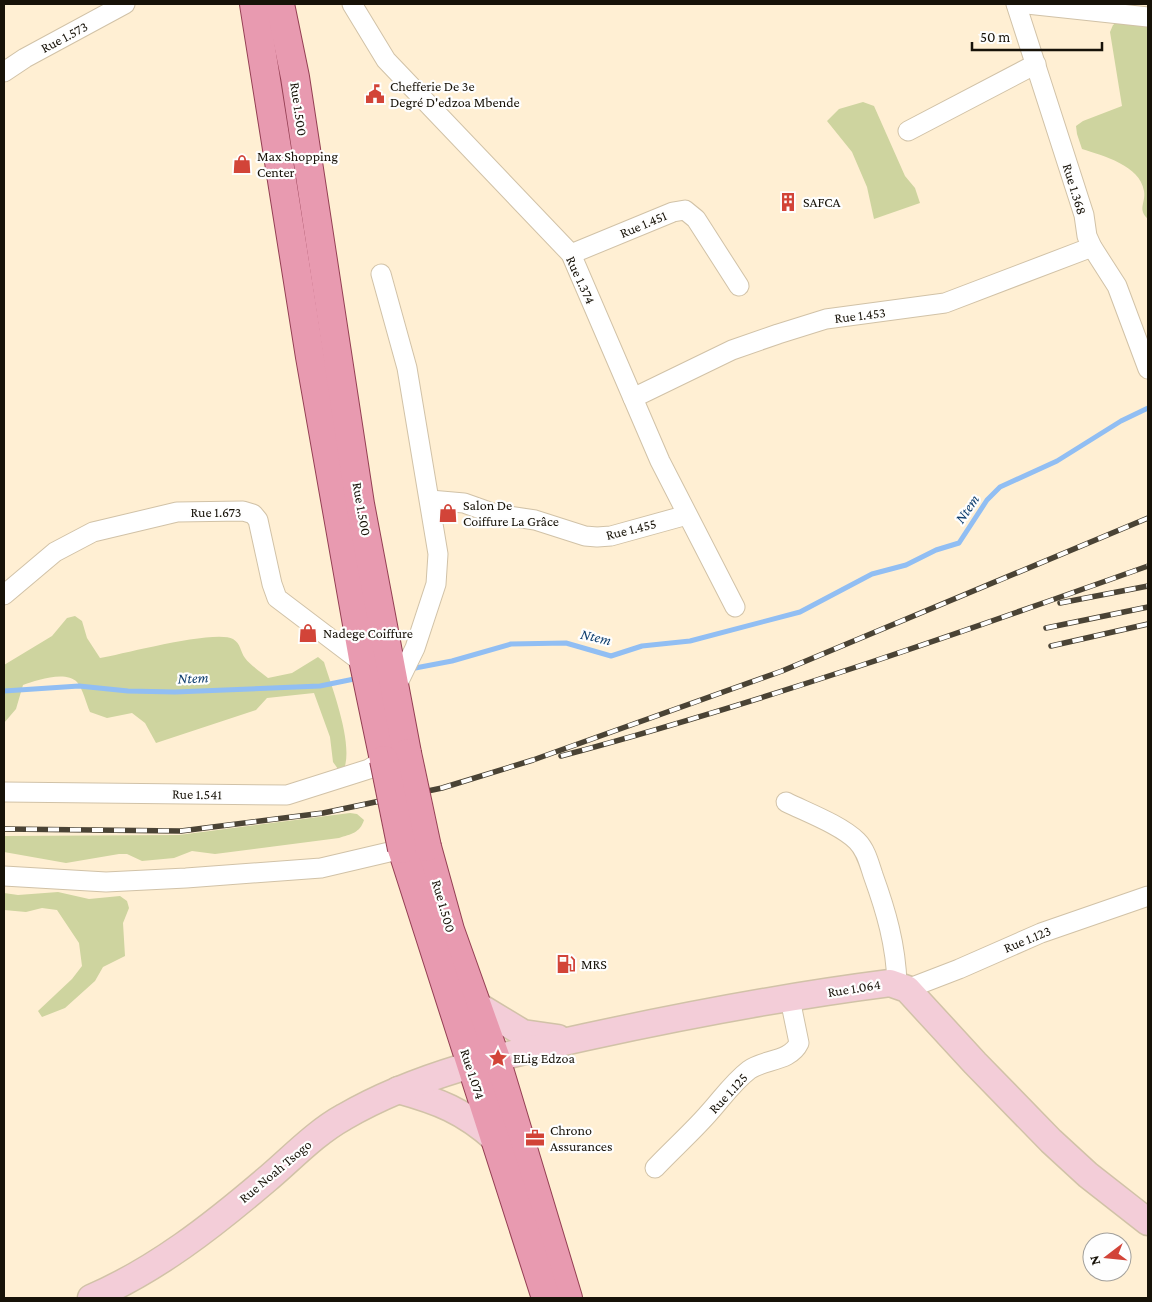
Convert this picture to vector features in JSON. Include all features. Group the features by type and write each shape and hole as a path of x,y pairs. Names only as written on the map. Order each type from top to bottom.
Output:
{"main road":[{"name":"Rue 1.500","path":"254,4 310,357 364,664 395,757"},
{"name":"Rue 1.500","path":"280,4 295,77 359,494 396,687 395,757"},
{"path":"395,757 414,848"},
{"name":"Rue 1.500","path":"414,848 450,930 480,1007"},
{"name":"Rue 1.074","path":"414,848 484,1062 545,1262 546,1298"},
{"name":"Rue 1.064","path":"484,1062 586,1037 719,1009 866,986 902,986"},
{"path":"902,986 1051,1141 1088,1175 1148,1222"},
{"path":"480,1007 523,1033 559,1038 586,1037"},
{"name":"Rue 1.074","path":"480,1007 484,1062 495,1138 545,1262 568,1298"},
{"name":"Rue Noah Tsogo","path":"91,1298 117,1287 159,1263 225,1214 329,1128 368,1104 398,1090 484,1062"},
{"path":"398,1090 448,1105 480,1125 495,1138"}],"street":[{"name":"Rue 1.573","path":"4,72 25,58 125,4"},
{"name":"Rue 1.374","path":"352,4 386,60 571,254 633,398 687,515 735,607"},
{"name":"Rue 1.368","path":"1016,4 1081,206 1092,247 1117,286 1148,369"},
{"path":"1027,4 1148,17"},
{"path":"908,131 1036,64"},
{"name":"Rue 1.451","path":"571,254 673,212 685,210 696,219 739,286"},
{"name":"Rue 1.453","path":"633,398 732,350 778,334 826,319 945,303 1092,247"},
{"path":"381,274 407,368 438,554 436,584 415,648 396,687"},
{"name":"Rue 1.455","path":"430,500 464,503 495,514 535,520 585,536 597,537 611,536 687,515"},
{"name":"Rue 1.673","path":"4,595 55,552 93,532 177,512 248,512 258,520 277,598 364,664"},
{"name":"Rue 1.541","path":"4,792 286,795 369,769 395,757"},
{"path":"786,802 840,830 856,840 864,850 891,928 902,986"},
{"path":"4,876 106,882 186,878 321,868 414,848"},
{"name":"Rue 1.123","path":"902,986 959,969 1041,933 1148,896"},
{"name":"Rue 1.125","path":"655,1168 706,1116 738,1079 752,1068 789,1054 796,1048 798,1043 790,999"}],"green space":[{"path":"1120,20 1148,20 1148,219 1142,209 1144,191 1136,174 1119,163 1082,149 1077,134 1076,126 1083,121 1122,106 1110,32 1113,25"},
{"path":"863,102 874,106 905,176 915,188 920,203 874,219 867,187 852,152 827,121 839,109"},
{"path":"75,616 82,621 87,638 100,658 169,643 208,637 223,637 236,641 247,661 268,678 292,673 318,657 324,662 344,728 346,742 345,766 338,769 333,762 330,737 314,693 267,698 256,710 156,743 145,723 132,713 107,718 90,712 83,692 77,682 65,677 58,677 42,679 23,685 16,709 4,723 4,665 52,636 67,618"},
{"path":"350,813 357,814 364,820 360,828 339,838 215,854 192,851 174,858 142,861 127,854 119,854 66,863 4,852 4,836 179,835"},
{"path":"58,892 89,899 120,896 127,901 129,908 123,923 125,956 103,967 95,981 65,1008 42,1017 38,1011 72,979 82,966 79,943 57,910 42,908 26,912 4,910 4,893 18,895"}],"waterway":[{"name":"Ntem","path":"410,669 452,661 511,644 566,643 611,656 642,646 690,641 800,612 872,574 906,565 936,550 959,543 987,500 1000,487 1057,461 1121,421 1148,408"},
{"name":"Ntem","path":"4,691 79,686 128,691 175,692 320,686 359,678"}],"railway":[{"path":"4,829 181,831 323,813 442,788 533,760 782,671 1148,518"},
{"path":"561,756 783,691 1148,566"},
{"path":"1060,603 1148,586"},
{"path":"1046,628 1148,607"},
{"path":"1051,646 1148,624"}],"place":[{"name":"Chefferie De 3e Degré D'edzoa Mbende","path":"375,94"},
{"name":"Max Shopping Center","path":"242,164"},
{"name":"SAFCA","path":"788,202"},
{"name":"Salon De Coiffure La Grâce","path":"448,513"},
{"name":"Nadege Coiffure","path":"308,633"},
{"name":"MRS","path":"566,964"},
{"name":"ELig Edzoa","path":"498,1058"},
{"name":"Chrono Assurances","path":"535,1138"}]}
